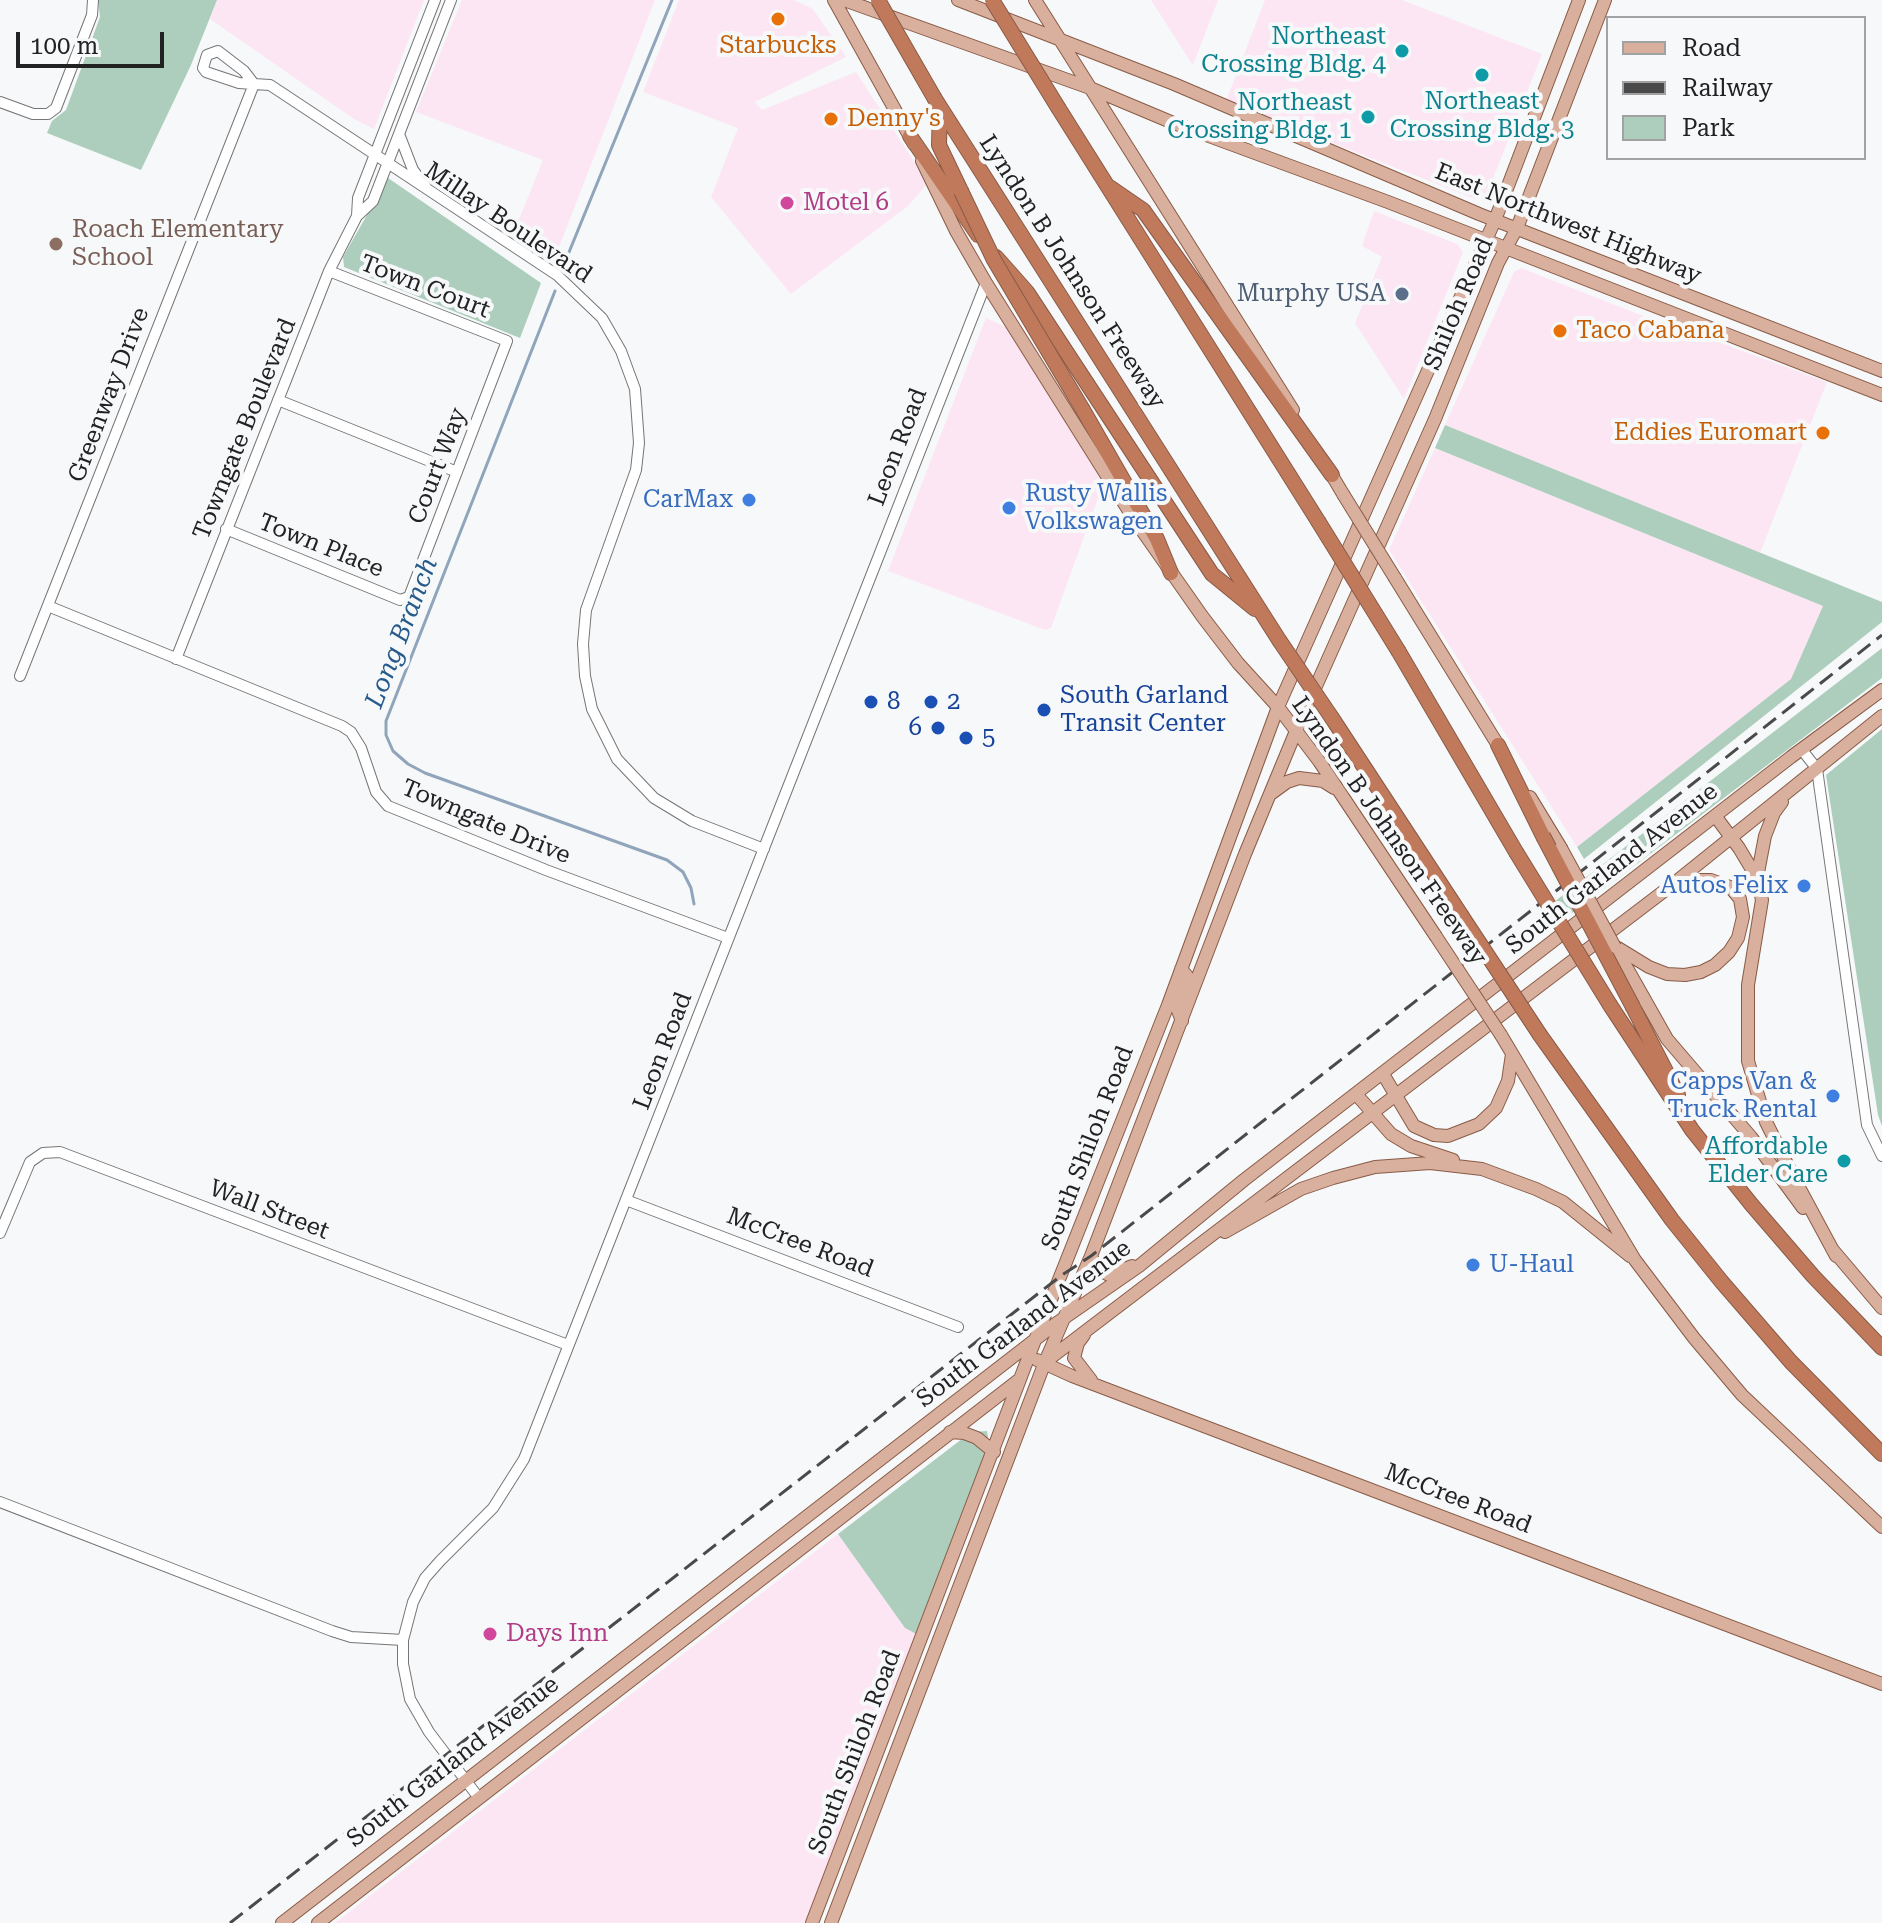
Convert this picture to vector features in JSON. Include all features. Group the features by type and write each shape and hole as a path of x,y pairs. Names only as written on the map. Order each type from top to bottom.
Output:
{"highway":[{"name":"Lyndon B Johnson Freeway","path":"878,0 938,103 1279,640 1540,1035 1672,1220 1721,1281 1791,1362 1882,1454"},
{"path":"992,0 1399,652 1610,1005 1704,1145 1813,1276 1882,1348"},
{"path":"938,103 939,145 994,260 1157,539 1171,573"},
{"path":"910,136 983,242 1027,292 1212,574 1265,618"},
{"path":"1107,185 1143,210 1332,475"},
{"path":"1498,745 1704,1145"}],"main road":[{"name":"Lyndon B Johnson Freeway","path":"834,0 910,136 956,231 1094,458 1171,573 1238,663 1278,707 1338,791 1501,1035 1635,1260 1742,1395 1882,1527"},
{"name":"East Northwest Highway","path":"844,0 1090,88 1171,122 1877,393"},
{"name":"East Northwest Highway","path":"958,0 1104,56 1495,220 1881,371"},
{"name":"Shiloh Road","path":"1378,482 1495,220 1579,0"},
{"name":"Shiloh Road","path":"1401,490 1517,228 1605,0"},
{"path":"1038,5 1561,848 1667,1039 1751,1137 1836,1256 1882,1308"},
{"path":"1038,5 1067,34 1104,56"},
{"path":"1712,329 1720,308"},
{"path":"1877,393 1881,371"},
{"path":"1378,482 1401,490"},
{"name":"South Shiloh Road","path":"1035,1340 1228,847 1278,707 1378,482"},
{"name":"South Shiloh Road","path":"831,1923 1045,1362 1091,1256 1245,854 1401,490"},
{"name":"South Garland Avenue","path":"282,1923 464,1780 1024,1354 1035,1340 1066,1316 1139,1266 1356,1094 1882,690"},
{"name":"South Garland Avenue","path":"318,1923 950,1432 1732,839 1882,716"},
{"path":"1269,795 1287,782 1299,778 1323,781 1338,791"},
{"path":"1757,878 1765,836 1774,813 1789,791"},
{"path":"1716,817 1757,878 1762,900 1748,985 1748,1061 1766,1122 1836,1256"},
{"path":"1228,847 1245,854"},
{"path":"1615,947 1649,967 1667,974 1685,975 1715,965 1729,952 1738,938 1743,917 1740,899 1730,887 1711,880 1690,880 1672,885"},
{"path":"1181,969 1187,976 1177,1008 1182,1021"},
{"path":"1383,1074 1410,1122 1420,1131 1448,1136 1468,1130 1491,1114 1501,1100 1508,1081 1512,1054"},
{"path":"1404,1107 1419,1078"},
{"path":"1356,1094 1391,1134 1411,1146 1508,1177 1563,1202 1635,1260"},
{"path":"1189,1253 1301,1189 1333,1178 1404,1163 1482,1169"},
{"path":"1091,1256 1096,1268 1109,1275 1128,1266 1139,1266"},
{"path":"1089,1328 1078,1343 1074,1358 1097,1385"},
{"name":"South Shiloh Road","path":"812,1923 1022,1378 1024,1354"},
{"name":"McCree Road","path":"1024,1354 1057,1370 1882,1684"},
{"path":"950,1432 977,1438 994,1452"},
{"path":"877,1755 893,1761"},
{"path":"871,1770 887,1776"}],"street":[{"path":"0,102 33,114 48,114 56,108 92,15 93,0"},
{"name":"Towngate Boulevard","path":"357,216 358,198 435,0"},
{"name":"Towngate Boulevard","path":"176,659 329,271 357,216 373,201 451,0"},
{"path":"430,12 444,17"},
{"path":"254,84 244,71 218,51 207,55 204,60 206,72 239,83 254,84 270,85 374,156"},
{"name":"Greenway Drive","path":"20,676 254,84"},
{"path":"399,133 413,170 429,192"},
{"name":"Millay Boulevard","path":"374,156 573,288 602,318 617,342 635,389 639,443 636,470 586,610 583,644 585,676 592,709 617,759 654,798 692,821 764,849"},
{"name":"Town Court","path":"329,271 507,341"},
{"name":"Leon Road","path":"479,1798 429,1732 410,1699 403,1664 403,1640 413,1602 425,1578 493,1508 508,1488 532,1439 971,314 986,283"},
{"name":"Court Way","path":"400,600 409,597 507,341"},
{"path":"278,400 457,472"},
{"name":"Town Place","path":"226,529 400,600"},
{"name":"Towngate Drive","path":"48,606 342,726 351,732 361,748 376,792 388,806 546,870 728,938"},
{"path":"1796,754 1817,769 1867,1125 1882,1156"},
{"name":"Wall Street","path":"0,1233 30,1162 43,1153 60,1152 568,1345"},
{"name":"McCree Road","path":"626,1200 958,1327"},
{"path":"0,1502 306,1623 351,1637 403,1640"}],"shaded area":[{"path":"217,0 424,0 374,129 354,119 210,19"},
{"path":"462,0 655,0 554,260 513,234 543,160 416,112"},
{"path":"679,0 794,0 813,9 846,57 755,102 762,110 856,72 928,183 908,206 791,294 711,197 738,128 643,92"},
{"path":"1151,0 1218,0 1193,65 1190,61"},
{"path":"1265,0 1402,0 1542,54 1487,194 1475,199 1226,101"},
{"path":"1374,211 1457,244 1463,252 1404,399 1355,323 1382,257 1362,246"},
{"path":"1521,268 1676,329 1827,382 1760,553 1445,425 1514,272"},
{"path":"986,318 1012,330 1103,484 1051,628 1045,630 888,571"},
{"path":"1435,448 1823,606 1791,679 1577,847 1389,550"},
{"path":"838,1534 905,1628 918,1635 807,1923 335,1923"}],"green space":[{"path":"98,0 217,0 191,65 141,170 47,133 52,121 66,110 100,17"},
{"path":"388,178 541,283 520,338 344,267 343,257"},
{"path":"1445,425 1882,602 1882,622 1584,859 1577,847 1791,679 1823,606 1435,448"},
{"path":"1882,648 1882,678 1555,926 1545,909"},
{"path":"1882,729 1882,1126 1826,775"},
{"path":"987,1431 990,1450 918,1635 905,1628 838,1534 971,1432"}],"waterway":[{"name":"Long Branch","path":"565,262 672,0"},
{"name":"Long Branch","path":"555,291 386,721 386,735 393,751 425,773 667,860 683,872 694,904"}],"railway":[{"path":"230,1923 1062,1275 1091,1256 1882,635"}],"place":[{"name":"Starbucks","path":"778,19"},
{"name":"Northeast Crossing Bldg. 4","path":"1402,51"},
{"name":"Northeast Crossing Bldg. 3","path":"1482,75"},
{"name":"Northeast Crossing Bldg. 1","path":"1368,117"},
{"name":"Denny's","path":"831,119"},
{"name":"Motel 6","path":"787,203"},
{"name":"Roach Elementary School","path":"56,244"},
{"name":"Murphy USA","path":"1402,294"},
{"name":"Taco Cabana","path":"1560,331"},
{"name":"Eddies Euromart","path":"1823,433"},
{"name":"CarMax","path":"749,500"},
{"name":"Rusty Wallis Volkswagen","path":"1009,508"},
{"name":"8","path":"871,702"},
{"name":"2","path":"931,702"},
{"name":"South Garland Transit Center","path":"1044,710"},
{"name":"6","path":"938,728"},
{"name":"5","path":"966,738"},
{"name":"Autos Felix","path":"1804,886"},
{"name":"Capps Van & Truck Rental","path":"1833,1096"},
{"name":"Affordable Elder Care","path":"1844,1161"},
{"name":"U-Haul","path":"1473,1265"},
{"name":"Days Inn","path":"490,1634"}]}
